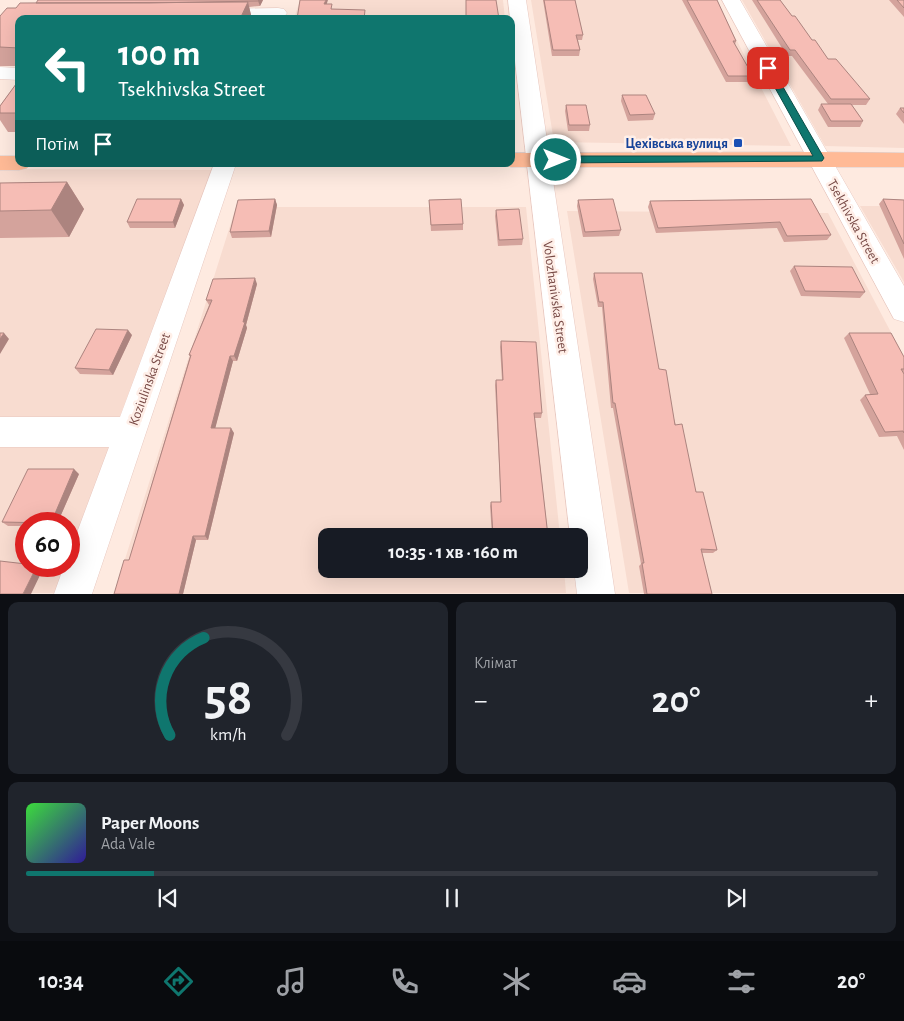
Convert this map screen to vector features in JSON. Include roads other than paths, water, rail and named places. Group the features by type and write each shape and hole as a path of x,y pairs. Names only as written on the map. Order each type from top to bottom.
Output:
{"main road":[{"path":"524,160 819,158 904,160"},
{"path":"0,163 15,163"}],"street":[{"name":"Volozhanivska Street","path":"517,0 524,160 596,594"},
{"name":"Tsekhivska Street","path":"731,0 904,311"},
{"path":"199,14 279,11"},
{"path":"0,73 15,74"},
{"name":"Koziulinska Street","path":"73,594 224,167"},
{"path":"0,432 130,432"}],"place":[{"name":"Цехівська вулиця","path":"738,143"}]}
